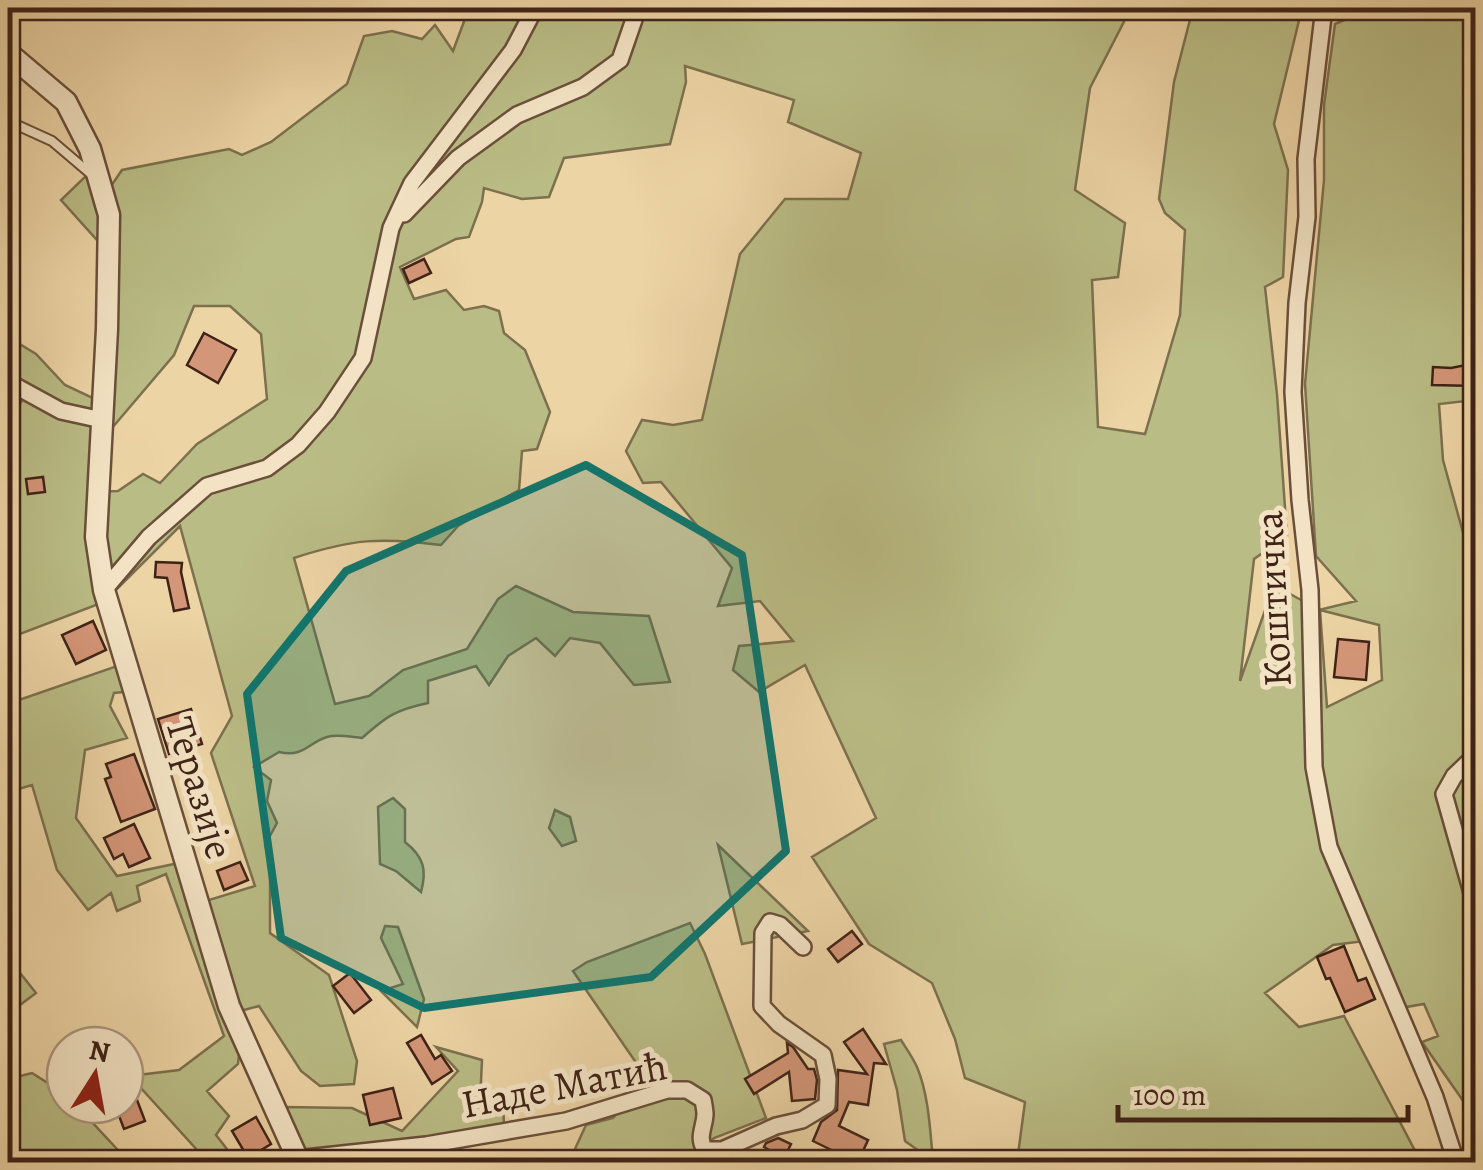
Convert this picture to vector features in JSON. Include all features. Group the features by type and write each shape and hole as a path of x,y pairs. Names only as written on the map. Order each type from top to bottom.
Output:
{"street":[{"path":"104,590 149,538 207,486 267,468 298,445 327,412 363,358 391,228 412,183 513,50 534,8"},
{"path":"391,228 458,158 517,114 583,87 620,60 638,8"},
{"name":"Коштичка","path":"1324,8 1306,159 1307,217 1293,392 1310,590 1314,767 1329,847 1435,1098 1456,1162"},
{"name":"Теразије","path":"8,53 66,102 90,150 109,216 108,329 96,537 104,590 229,1006 297,1161"},
{"path":"8,382 61,412 102,420"},
{"path":"1476,754 1454,776 1444,794 1476,907"},
{"name":"Наде Матић","path":"297,1161 426,1145 566,1121 667,1090 687,1090 703,1100 705,1116 700,1133 706,1150 722,1150 776,1126 802,1120 827,1105 828,1078 823,1055 779,1024 762,1006 763,933 770,922 780,925 804,947"}],"lane":[{"path":"8,121 52,141 99,182"}],"highlighted area":[{"path":"586,465 742,555 786,851 651,977 424,1008 281,938 247,694 346,571"}],"green space":[{"path":"469,8 623,8 623,15 696,16 697,8 1131,8 1090,88 1075,190 1125,223 1118,277 1092,280 1098,427 1145,434 1180,315 1185,230 1165,213 1159,199 1174,82 1193,8 1302,8 1274,124 1288,170 1283,277 1265,287 1287,536 1254,559 1240,681 1274,585 1319,610 1356,601 1316,556 1305,384 1324,180 1324,105 1335,24 1366,11 1365,8 1475,8 1476,302 1465,348 1475,361 1475,400 1439,404 1443,460 1475,576 1473,1115 1422,1042 1438,1036 1424,1004 1406,1007 1372,940 1333,945 1265,993 1299,1027 1344,1016 1421,1162 1017,1162 1025,1102 965,1078 955,1039 932,983 869,944 812,857 876,818 805,665 759,692 733,670 739,646 793,641 760,601 718,606 732,568 661,482 643,483 626,451 642,420 673,425 702,420 740,254 785,199 848,199 861,153 788,122 794,100 685,66 686,82 670,144 564,158 549,197 522,199 484,188 469,237 456,239 400,267 414,299 446,290 464,310 484,306 499,311 504,333 525,350 550,412 537,449 522,451 519,490 458,526 441,545 366,541 294,558 335,704 369,696 403,670 467,649 498,599 516,586 573,612 649,616 670,682 634,685 600,643 570,638 555,656 536,638 508,656 489,685 476,666 428,681 428,703 392,715 362,738 327,737 300,751 279,752 254,767 271,780 267,801 277,823 265,845 270,861 270,933 329,975 357,1061 354,1084 320,1086 301,1071 259,1006 244,1010 238,1064 207,1091 229,1116 216,1135 237,1162 208,1162 145,1093 145,1074 179,1070 224,1036 166,874 137,886 140,901 117,911 111,893 88,910 57,870 32,785 8,792 8,681 19,700 117,666 124,692 114,693 110,706 127,738 85,750 76,818 117,876 193,860 206,901 255,886 211,753 232,716 180,526 104,602 17,635 8,645 8,422 31,387 8,374 8,337 36,354 65,385 95,399 94,492 118,491 143,474 160,483 197,444 267,399 261,334 230,306 194,306 174,355 112,428 119,252 111,186 122,170 229,149 242,155 271,142 347,84 364,36 392,31 422,39 435,25 453,51","holes":["1320,610 1379,625 1382,680 1327,707"]},
{"path":"90,172 103,216 105,249 61,200"},
{"path":"393,798 405,809 405,842 422,864 421,892 396,871 380,864 378,807"},
{"path":"555,810 570,817 576,841 562,846 549,828"},
{"path":"718,845 808,931 742,944"},
{"path":"690,923 766,1118 714,1138 689,1162 569,1162 586,1125 613,1118 648,1080 573,971 587,962"},
{"path":"385,926 398,927 424,999 417,1027 381,991 403,984 381,938"},
{"path":"8,965 36,993 8,1014"},
{"path":"901,1040 917,1067 924,1090 933,1161 905,1141 884,1044"},
{"path":"436,1047 482,1060 480,1102 503,1102 504,1125 412,1142 408,1162 303,1162 285,1107 352,1108 402,1131 458,1071"},
{"path":"32,1073 45,1081 45,1125 95,1125 129,1162 8,1162 8,1079"}],"building":[{"path":"424,259 431,273 409,283 403,269"},
{"path":"204,333 236,350 218,383 187,365"},
{"path":"1476,363 1476,386 1432,385 1433,367"},
{"path":"43,477 45,492 28,494 26,479"},
{"path":"156,562 182,563 189,608 174,611 167,578 155,577"},
{"path":"93,621 106,650 76,664 62,635"},
{"path":"1338,639 1369,642 1366,680 1334,677"},
{"path":"191,709 202,744 169,754 158,719"},
{"path":"134,754 155,809 121,822 105,779 111,777 106,764"},
{"path":"134,824 150,858 129,867 123,854 114,859 104,838"},
{"path":"240,862 248,880 224,890 217,871"},
{"path":"852,931 862,944 838,962 828,949"},
{"path":"1344,946 1358,981 1366,978 1375,999 1345,1012 1317,957"},
{"path":"350,973 371,1000 354,1013 333,986"},
{"path":"863,1029 886,1064 874,1063 868,1105 849,1102 839,1126 868,1140 856,1162 813,1141 821,1122 837,1110 838,1070 867,1074 844,1042"},
{"path":"421,1035 435,1059 441,1055 452,1071 432,1084 407,1043"},
{"path":"787,1043 808,1069 814,1069 815,1099 792,1101 789,1072 754,1094 745,1079 788,1053"},
{"path":"393,1088 401,1118 370,1125 363,1095"},
{"path":"256,1117 271,1144 248,1158 232,1131"},
{"path":"778,1138 791,1144 784,1158 764,1147"}]}
